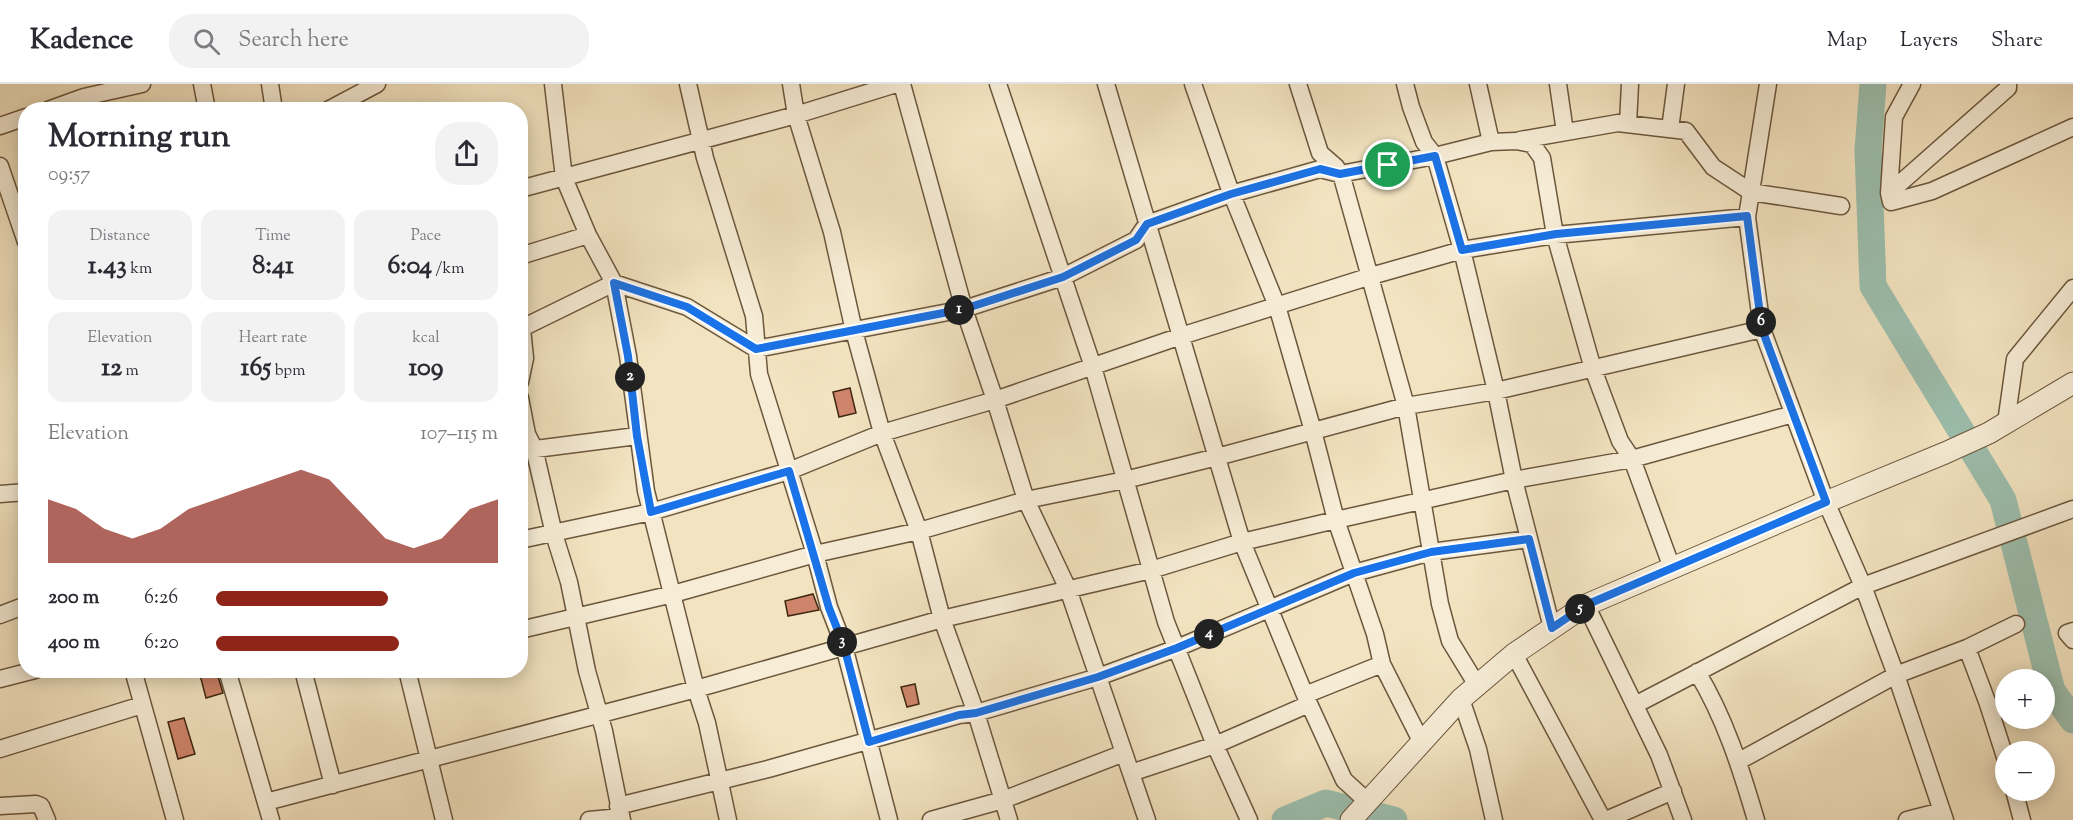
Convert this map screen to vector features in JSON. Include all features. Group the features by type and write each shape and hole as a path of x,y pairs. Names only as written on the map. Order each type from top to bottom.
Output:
{"street":[{"path":"84,97 142,84"},
{"path":"202,84 205,102"},
{"path":"270,84 273,102"},
{"path":"343,102 377,84"},
{"path":"553,84 564,178 588,235 614,283 628,356 637,436 651,512 696,689 707,723 728,820"},
{"path":"688,84 701,140 754,316 759,374 815,554 829,608 844,646 889,820"},
{"path":"791,84 796,115 832,232 854,331 882,433 919,531 942,619 990,754 1009,820"},
{"path":"528,187 796,115 896,84"},
{"path":"902,84 964,309 1026,501 1068,589 1147,820"},
{"path":"998,84 1093,367 1167,622 1215,745 1249,820"},
{"path":"1106,84 1242,542 1307,699 1360,810 1461,699 1514,654 1586,605 1945,453 1997,428 2073,383"},
{"path":"1193,84 1231,194 1277,306 1336,520 1376,634 1382,664 1421,741"},
{"path":"1298,84 1320,153 1336,167 1340,174 1371,276 1406,406 1440,603 1450,640 1477,685"},
{"path":"1405,84 1424,142 1435,156 1462,250 1496,391 1514,480 1552,628"},
{"path":"1478,84 1491,142"},
{"path":"1558,84 1565,132"},
{"path":"1628,124 1630,84"},
{"path":"1670,129 1676,84"},
{"path":"1768,84 1747,216 1762,329 1826,502 1863,586 1896,675 1943,815 1907,820"},
{"path":"1912,84 1894,117 1889,193 1891,202 1932,191 2073,127"},
{"path":"1889,193 2008,88 2008,84"},
{"path":"0,126 18,120"},
{"path":"528,326 614,283 687,307 756,349 854,331 964,309 1063,277 1136,240 1147,224 1231,194 1320,169 1340,174 1435,156 1491,142 1516,141 1618,123 1686,131 1713,167 1751,192 1841,206"},
{"path":"1516,141 1532,144 1542,158 1556,234 1593,369 1620,441 1632,459 1672,568"},
{"path":"0,166 18,219"},
{"path":"528,539 651,512 789,471 882,433 995,400 1181,336 1371,276 1462,250 1556,234 1747,216"},
{"path":"528,254 588,235"},
{"path":"1997,428 2015,359 2073,288"},
{"path":"528,628 673,594 815,554 919,531 1026,501 1217,458 1406,406 1496,391 1762,329"},
{"path":"266,802 696,689 942,619 1151,570 1242,542 1514,480 1632,459 1793,414"},
{"path":"528,450 637,436"},
{"path":"528,453 569,582 598,714 604,731 620,814"},
{"path":"0,494 18,493"},
{"path":"1635,705 1863,586 2073,509"},
{"path":"589,820 620,814 720,782 959,715 976,713 1098,677 1177,648 1354,573 1431,552 1529,539"},
{"path":"1586,605 1635,705 1673,791 1683,820"},
{"path":"0,615 18,608"},
{"path":"1739,761 1896,675 1967,648 2016,624"},
{"path":"2073,631 2067,633 2073,639"},
{"path":"1967,648 2000,741"},
{"path":"1514,654 1605,820 1673,791"},
{"path":"1131,773 1215,745 1382,664"},
{"path":"1697,672 1711,694 1739,761 1756,820"},
{"path":"0,679 18,674"},
{"path":"135,678 175,820"},
{"path":"229,678 271,820"},
{"path":"305,678 333,785"},
{"path":"409,678 444,820"},
{"path":"1461,699 1478,748 1494,820"},
{"path":"0,749 142,705"},
{"path":"932,820 1003,800 1124,753"},
{"path":"2017,801 2022,820"},
{"path":"0,806 41,806 47,820"},
{"path":"0,812 1,820"}],"building":[{"path":"850,388 856,413 839,417 833,392"},
{"path":"813,594 819,610 788,616 785,601"},
{"path":"201,678 218,678 223,693 206,698"},
{"path":"915,684 919,704 907,707 901,687"},
{"path":"184,718 195,754 178,759 168,722"}],"waterway":[{"path":"1873,84 1868,150 1873,286 2003,500 2052,691 2073,720"},
{"path":"1285,820 1326,803 1394,820"}],"route":[{"path":"1435,156 1462,250 1556,234 1747,216 1762,329 1826,502 1586,605 1552,628 1529,539 1431,552 1354,573 1177,648 1098,677 869,742 844,646 829,608 789,471 651,512 637,436 628,356 614,283 687,307 756,349 964,309 1063,277 1136,240 1147,224 1231,194 1320,169 1340,174 1388,165 1435,156"}]}
